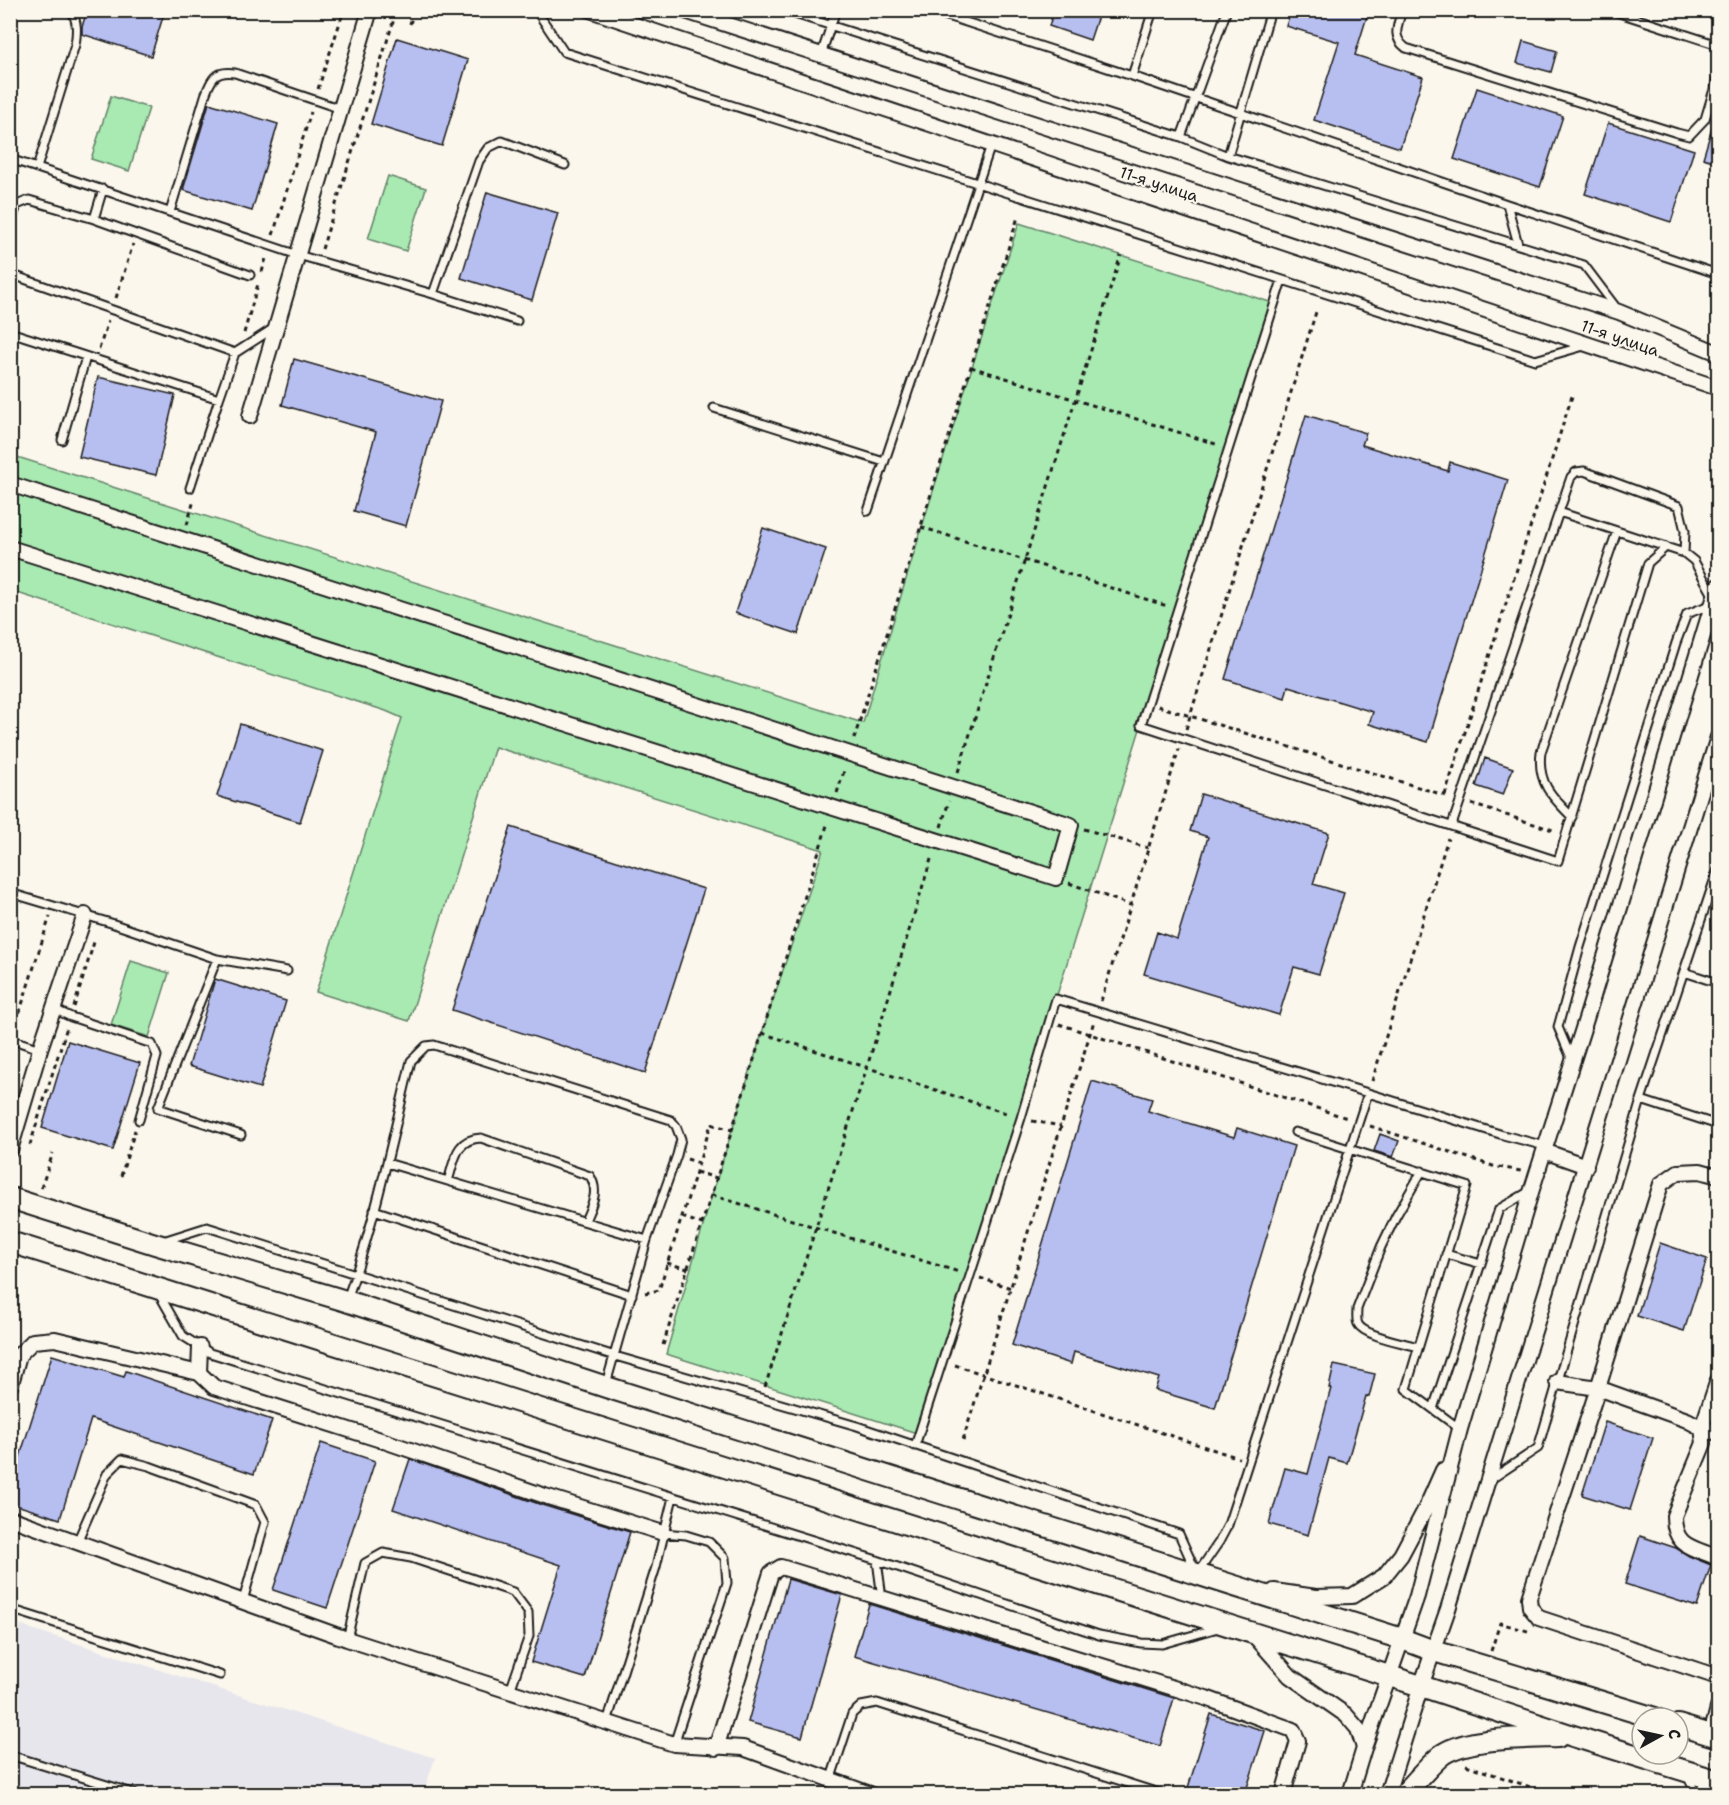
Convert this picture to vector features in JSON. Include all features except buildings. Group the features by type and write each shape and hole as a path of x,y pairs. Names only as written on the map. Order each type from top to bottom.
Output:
{"street":[{"path":"250,416 370,10"},
{"name":"11-я улица","path":"590,10 1719,388"},
{"name":"11-я улица","path":"682,10 1619,312 1719,353"},
{"path":"10,484 1071,825 1056,878 10,549"},
{"path":"1350,1794 1417,1596 1460,1430 1536,1174 1715,596"},
{"path":"1387,1794 1488,1481 1719,737"},
{"path":"10,1150 40,1048 85,915"},
{"path":"1544,1149 1586,1166"},
{"path":"1719,1176 1700,1171 1678,1172 1661,1184 1598,1388 1529,1598 1530,1607 1539,1618 1719,1677"},
{"path":"10,1198 346,1301 606,1387 1434,1651 1630,1710"},
{"path":"10,1242 1252,1632 1573,1736 1719,1780"},
{"path":"10,1387 19,1355 33,1341 55,1339 199,1373 214,1387 663,1533"},
{"path":"199,1373 200,1347"},
{"path":"1719,1380 1702,1428 1704,1443 1674,1516 1674,1529 1681,1542 1719,1558"},
{"path":"1557,1382 1598,1388 1719,1433"},
{"path":"1197,1574 1316,1597 1352,1596 1384,1576 1401,1555 1426,1508 1460,1430"},
{"path":"10,1518 347,1639 674,1744 743,1748 870,1794"},
{"path":"716,1748 771,1573 781,1567 1206,1698 1293,1730 1298,1741 1283,1794"},
{"path":"1252,1632 1290,1676 1346,1715 1358,1729 1364,1748"},
{"path":"1690,1729 1715,1736 1718,1712"},
{"path":"1404,1794 1442,1755 1460,1746 1490,1741 1573,1736"}],"lane":[{"path":"38,168 75,45 76,19 71,10"},
{"path":"536,10 564,51 1282,280 1535,360 1589,345"},
{"path":"782,10 1181,137 1228,156 1584,265 1619,312"},
{"path":"821,55 836,10"},
{"path":"929,10 1719,274"},
{"path":"1132,76 1153,10"},
{"path":"1181,137 1227,10"},
{"path":"1228,156 1270,10"},
{"path":"1402,10 1395,34 1399,43 1406,48 1689,136 1705,119 1719,76"},
{"path":"1610,10 1719,45"},
{"path":"170,212 205,96 211,81 217,75 226,72 235,74 341,110"},
{"path":"433,294 479,161 488,148 502,141 565,165"},
{"path":"868,511 992,145"},
{"path":"10,159 298,255 517,321"},
{"path":"94,219 103,189"},
{"path":"10,226 14,204 29,200 94,219 250,275"},
{"path":"1507,204 1518,244"},
{"path":"10,274 235,353"},
{"path":"1282,280 1141,725 1558,861 1648,563 1666,547"},
{"path":"190,488 235,353 276,327"},
{"path":"10,332 219,399"},
{"path":"62,440 86,357"},
{"path":"714,408 884,462"},
{"path":"1452,825 1571,477 1576,472 1584,471 1679,506 1684,531 1684,554"},
{"path":"1559,512 1684,554 1694,561 1715,596 1687,614 1679,633 1580,946 1558,1027 1573,1060"},
{"path":"1572,817 1554,799 1544,784 1539,765 1541,752 1617,531"},
{"path":"1488,1481 1538,1448 1641,1100 1719,869"},
{"path":"10,893 217,958 287,971"},
{"path":"217,958 158,1108 241,1135"},
{"path":"1684,972 1719,983"},
{"path":"915,1446 1021,1118 1056,999 1368,1093 1544,1149"},
{"path":"54,1009 71,1017 152,1044 157,1056 139,1120"},
{"path":"11,1039 40,1048"},
{"path":"346,1301 357,1273 387,1163 411,1061 426,1046 434,1045 671,1120 681,1139 646,1240 606,1387"},
{"path":"155,1244 207,1227 615,1356 846,1423 1179,1534 1197,1574 1228,1525 1368,1093"},
{"path":"1641,1100 1719,1125"},
{"path":"1295,1132 1467,1186 1406,1389 1460,1430"},
{"path":"448,1181 458,1148 466,1141 481,1138 590,1176 596,1192 585,1221"},
{"path":"387,1163 646,1240"},
{"path":"1418,1347 1366,1332 1357,1323 1357,1309 1381,1247 1422,1171"},
{"path":"1433,1409 1498,1209 1532,1189"},
{"path":"374,1210 632,1295"},
{"path":"1446,1254 1481,1264"},
{"path":"155,1287 183,1336 210,1353 877,1560 1100,1635 1141,1643 1162,1644 1229,1625"},
{"path":"77,1542 107,1474 122,1459 149,1466 256,1505 265,1522 243,1601"},
{"path":"607,1722 656,1567 673,1497"},
{"path":"663,1533 686,1535 709,1542 725,1558 727,1583 674,1744"},
{"path":"347,1639 365,1563 383,1553 411,1558 462,1574 513,1592 528,1612 529,1636 510,1691"},
{"path":"877,1560 882,1598"},
{"path":"10,1608 220,1675"},
{"path":"830,1781 852,1714 861,1706 877,1703 1162,1794"},
{"path":"10,1755 136,1794"},
{"path":"1685,1770 1696,1794"}],"path":[{"path":"410,24 414,10"},
{"path":"319,261 394,19"},
{"path":"663,1345 1018,217"},
{"path":"963,1440 1316,312"},
{"path":"971,367 1229,448"},
{"path":"1445,795 1573,393"},
{"path":"921,527 1178,609"},
{"path":"1148,703 1567,835"},
{"path":"1071,825 1148,848"},
{"path":"1368,1093 1452,825"},
{"path":"1056,878 1130,905"},
{"path":"11,1039 53,905"},
{"path":"30,1145 101,920"},
{"path":"1049,1021 1493,1166 1536,1174"},
{"path":"762,1033 1021,1118 1061,1126"},
{"path":"121,1176 139,1120"},
{"path":"632,1295 659,1290 711,1124 732,1130"},
{"path":"35,1206 52,1153"},
{"path":"696,1172 717,1178"},
{"path":"712,1195 1011,1288"},
{"path":"682,1217 702,1224"},
{"path":"668,1263 688,1269"},
{"path":"941,1361 1249,1461"},
{"path":"1486,1667 1500,1623"},
{"path":"1442,1755 1551,1794"}],"shaded area":[{"path":"10,1622 435,1758 423,1794 11,1794"}],"green space":[{"path":"111,96 149,108 129,171 91,159"},
{"path":"388,176 426,188 406,251 368,239"},
{"path":"1019,223 1273,303 920,1434 666,1354 762,1033 823,850 495,747 409,1021 316,992 402,718 11,591 11,455 863,723 978,348"},
{"path":"131,961 169,973 149,1037 111,1025"}]}
